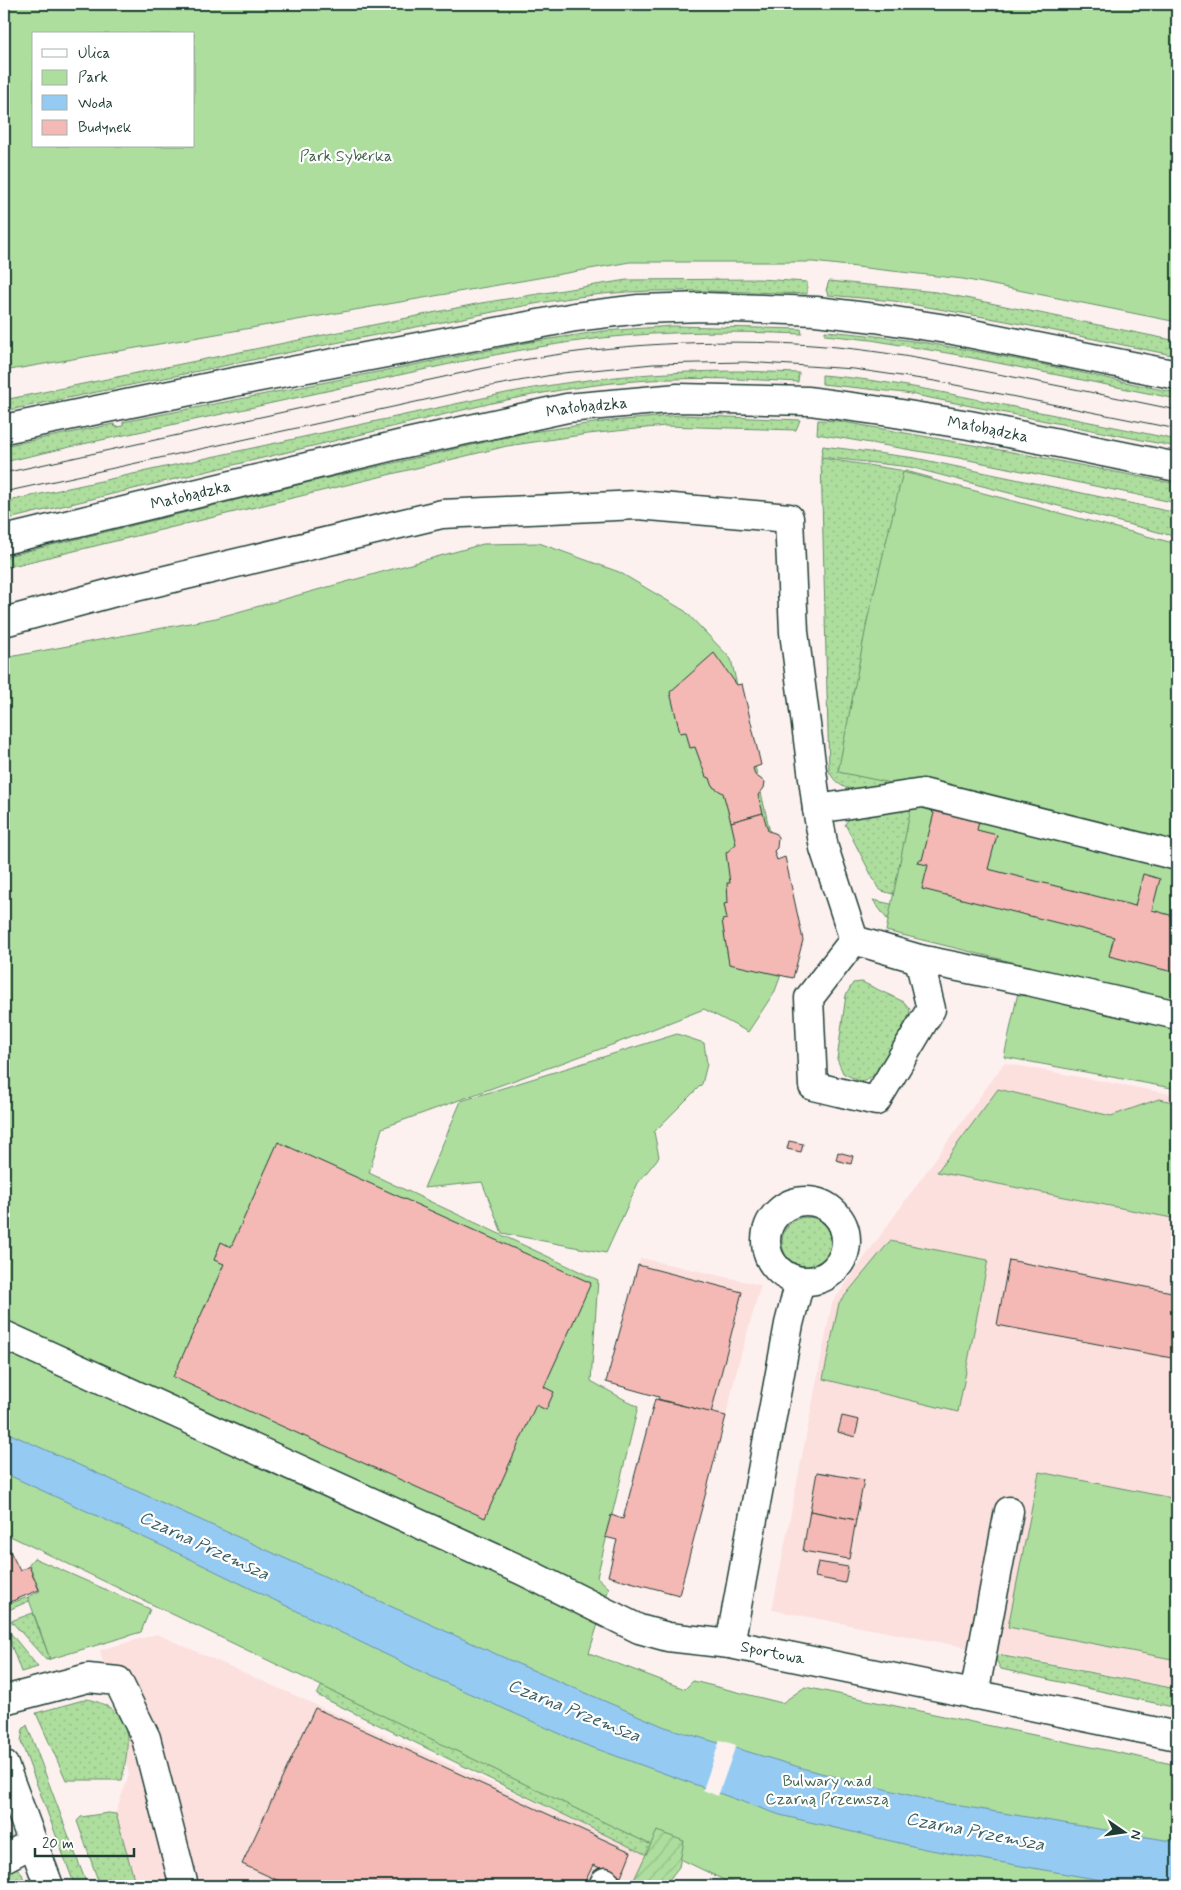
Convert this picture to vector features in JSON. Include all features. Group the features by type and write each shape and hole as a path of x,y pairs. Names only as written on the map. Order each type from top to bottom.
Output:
{"street":[{"path":"4,429 234,382 575,317 639,309 704,307 816,311 855,315 953,330 1177,375"},
{"name":"Małobądzka","path":"4,540 402,444 567,408 669,399 809,401 969,425 1177,467"},
{"path":"4,622 115,592 442,514 638,505 789,518 794,632 817,809 824,848 854,940"},
{"path":"817,809 924,793 1177,856"},
{"path":"854,940 919,959 1028,981 1177,1015"},
{"path":"854,940 809,998 813,1086 876,1101 931,1009 919,959"},
{"name":"Sportowa","path":"800,1281 788,1334 730,1644 1177,1736"},
{"path":"4,1336 523,1571 639,1629 668,1637 730,1644"},
{"path":"974,1694 1009,1511"},
{"path":"4,1700 88,1678 118,1681 146,1738 184,1886"},
{"path":"4,1765 49,1886"},
{"path":"4,1858 33,1843"}],"shaded area":[{"path":"1004,1063 1177,1095 1177,1688 772,1610 832,1303"},
{"path":"641,1258 761,1285 738,1365 726,1416 658,1399 659,1397 606,1382"},
{"path":"157,1634 675,1865 672,1886 136,1886 115,1814 129,1775 100,1650"}],"green space":[{"name":"Park Syberka","path":"4,4 1177,4 1177,322 963,279 813,262 630,262 4,371"},
{"path":"759,279 807,282 807,294 672,291 627,292 575,297 369,336 4,411 4,400 481,303 627,280"},
{"path":"829,281 936,292 1177,341 1177,356 1006,321 894,301 828,295 826,290"},
{"path":"673,326 801,329 802,334 727,332 652,334 602,338 531,348 426,369 4,462 4,446 114,424 115,427 123,426 123,422 530,342 603,331"},
{"path":"825,331 914,341 1002,356 1177,393 1177,399 953,354 871,340 825,335"},
{"path":"680,372 799,373 798,382 724,379 650,380 590,386 531,395 4,520 4,502 506,393 622,376"},
{"path":"822,375 869,380 962,396 1177,440 1177,447 905,393 822,384"},
{"path":"680,415 800,420 796,430 665,426 588,434 507,446 4,568 4,558 11,555 310,482 525,433 601,422"},
{"path":"818,420 838,421 1177,484 1177,503 959,458 817,434"},
{"path":"823,446 915,458 1177,513 1177,537 910,467 821,457"},
{"path":"821,458 906,471 932,478 858,767 929,785 853,791 839,784 829,771"},
{"path":"903,472 1177,544 1177,1089 1004,1057 1024,965 886,931 915,788 838,772 868,617"},
{"name":"Bulwary nad Czarną Przemszą","path":"539,543 619,572 685,611 731,659 794,939 775,991 748,1032 704,1009 617,1043 382,1128 369,1173 598,1280 591,1381 638,1407 597,1577 609,1588 589,1653 685,1689 693,1681 782,1703 805,1687 1177,1765 1177,1886 748,1886 726,1881 4,1533 4,658 216,618 483,544"},
{"path":"926,800 900,896 882,891 878,888 845,824 854,812"},
{"path":"873,900 930,913 895,930"},
{"path":"862,982 904,1002 910,1009 909,1017 890,1055 877,1072 861,1082 843,1073 837,1059 846,995 853,983"},
{"path":"677,1034 704,1043 707,1064 702,1084 654,1132 659,1157 638,1183 606,1253 502,1233 482,1182 424,1188 461,1101"},
{"path":"998,1089 1111,1116 1159,1099 1177,1103 1177,1219 937,1172"},
{"path":"807,1217 825,1224 832,1242 825,1260 807,1267 789,1260 782,1242 789,1224"},
{"path":"890,1241 988,1260 958,1412 823,1379 839,1303"},
{"path":"1039,1472 1177,1499 1177,1660 1008,1627"},
{"path":"34,1558 150,1609 141,1632 50,1659 28,1597 40,1591 29,1564"},
{"path":"28,1597 29,1601 4,1612 4,1600 6,1605"},
{"path":"33,1613 50,1659 46,1660 11,1621"},
{"path":"4,1625 38,1667 21,1672"},
{"path":"993,1654 1177,1689 1177,1708 1001,1669"},
{"path":"323,1683 657,1831 647,1855 317,1695"},
{"path":"87,1699 103,1704 114,1711 126,1729 127,1752 122,1780 66,1780 36,1713"},
{"path":"27,1725 87,1886 75,1886 21,1742 23,1729"},
{"path":"108,1813 116,1814 136,1886 100,1886 77,1821 81,1817"},
{"path":"657,1831 684,1841 679,1867 664,1886 631,1886"},
{"path":"15,1866 22,1874 26,1886 10,1886 4,1870"}],"water":[{"name":"Czarna Przemsza","path":"4,1431 516,1663 665,1727 809,1770 937,1802 1177,1842 1177,1886 1135,1886 925,1849 780,1815 583,1744 428,1675 184,1556 4,1473"}],"pier":[{"path":"720,1740 736,1745 718,1796 703,1790"}],"building":[{"path":"714,653 737,685 742,684 761,765 753,768 755,775 765,782 764,788 758,795 763,813 731,822 723,793 713,787 710,778 706,777 695,747 690,748 686,732 680,733 670,692"},
{"path":"933,809 979,821 977,830 997,835 988,869 1135,906 1143,874 1160,879 1152,910 1177,917 1177,973 1109,956 1114,937 922,889 928,865 918,863 919,860 922,860 934,813 932,812"},
{"path":"763,813 768,831 775,833 778,837 777,848 774,851 777,860 785,857 803,940 793,978 729,964 722,920 727,919 724,904 728,903 727,883 730,883 726,853 736,844 731,822"},
{"path":"789,1141 803,1144 801,1152 787,1149"},
{"path":"278,1142 591,1283 544,1387 554,1392 546,1410 536,1405 485,1518 173,1377 224,1264 214,1260 221,1242 231,1247"},
{"path":"838,1152 853,1156 851,1164 836,1160"},
{"path":"1009,1260 1177,1293 1177,1359 997,1325"},
{"path":"638,1265 742,1292 711,1413 658,1399 659,1397 606,1382"},
{"path":"655,1399 726,1416 679,1595 608,1576 617,1540 605,1537 611,1515 623,1519"},
{"path":"842,1416 859,1420 855,1437 838,1432"},
{"path":"817,1472 864,1480 856,1520 810,1511"},
{"path":"810,1511 856,1520 849,1559 803,1551"},
{"path":"4,1539 20,1571 29,1566 39,1590 5,1604 4,1600"},
{"path":"818,1562 848,1567 845,1583 815,1577"},
{"path":"315,1708 631,1852 621,1877 593,1865 583,1886 290,1886 242,1864"}],"tram line":[{"path":"4,473 517,361 591,350 664,344 775,343 860,350 955,365 1177,410"},
{"path":"4,492 475,389 563,373 653,364 745,362 854,369 935,381 1177,429"}]}
